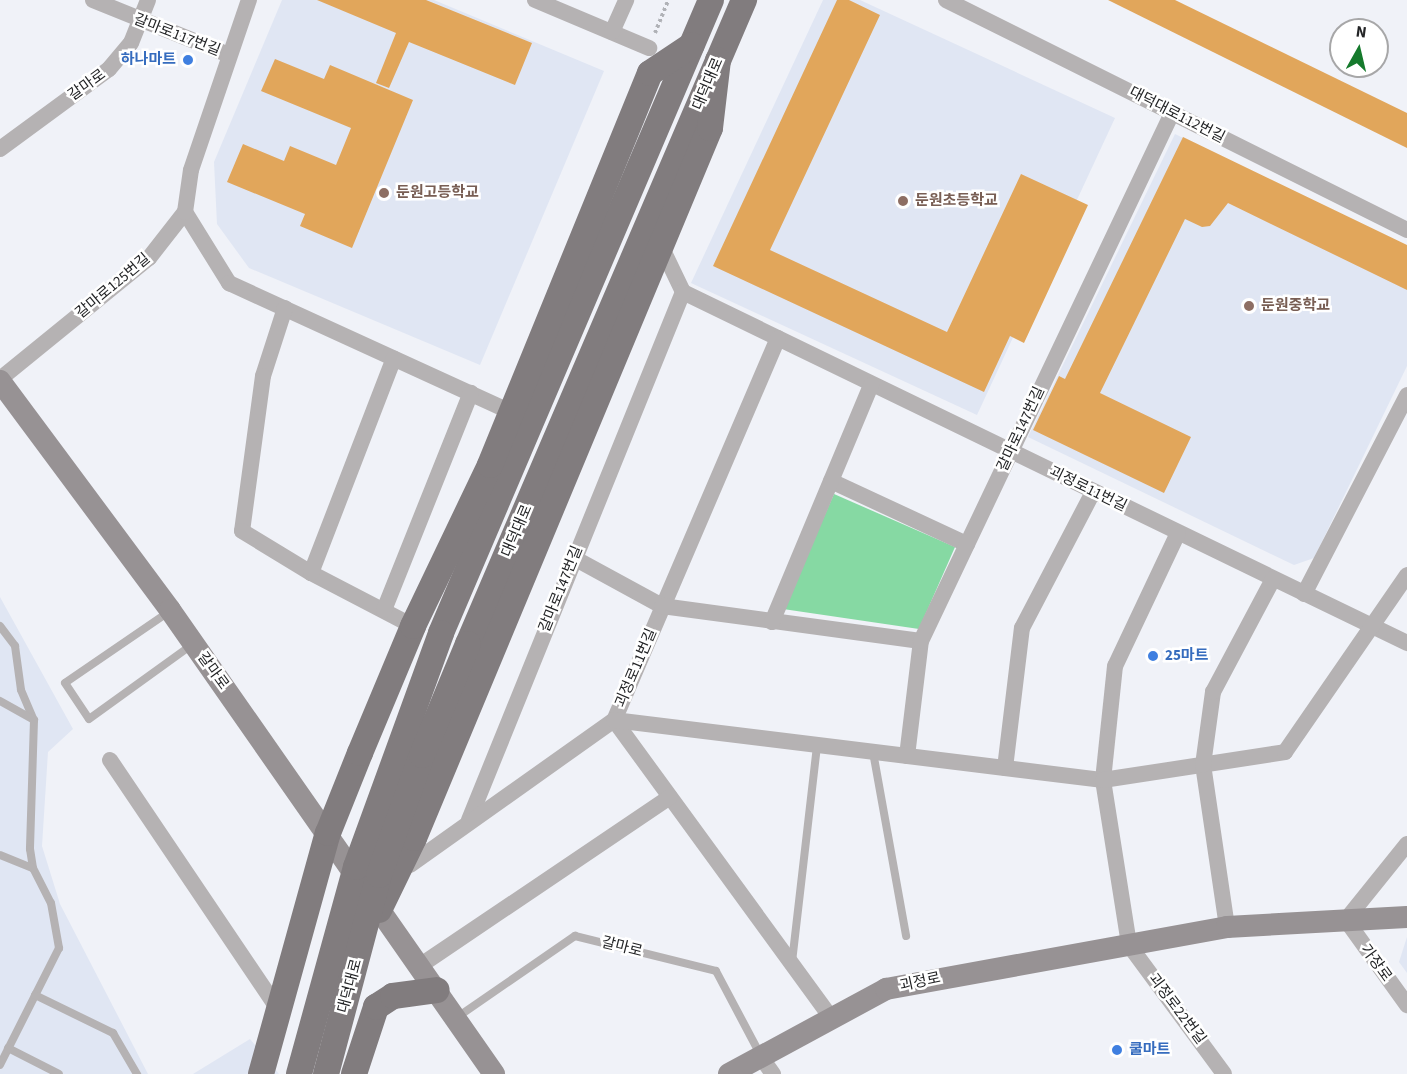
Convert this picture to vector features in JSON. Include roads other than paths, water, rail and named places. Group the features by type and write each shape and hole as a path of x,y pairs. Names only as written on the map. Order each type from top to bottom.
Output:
{"main road":[{"name":"대덕대로","path":"300,1074 356,867 441,633 711,0"},
{"name":"대덕대로","path":"326,1074 379,875 422,755 744,0"},
{"path":"261,1074 328,832 413,626 490,465 650,73 692,45"},
{"path":"379,910 414,838 710,128 718,60"},
{"path":"595,274 599,195"},
{"name":"갈마로","path":"0,380 170,610 328,832 379,910 421,965 494,1074"},
{"name":"괴정로","path":"729,1074 767,1065 831,1018 886,989 1227,927 1407,917"},
{"path":"354,1074 367,1026 376,1007 393,996 437,990"}],"street":[{"name":"갈마로117번길","path":"93,0 142,23 229,56"},
{"name":"갈마로","path":"0,149 109,69 131,43 142,23 148,0"},
{"name":"갈마로125번길","path":"0,380 148,258 184,212 191,170 249,0"},
{"path":"535,0 649,48"},
{"path":"612,32 626,0"},
{"name":"대덕대로112번길","path":"946,0 1407,230"},
{"name":"갈마로147번길","path":"907,756 921,641 1172,113"},
{"path":"184,212 229,283 511,412"},
{"path":"661,246 683,292"},
{"name":"갈마로147번길","path":"469,820 683,292"},
{"name":"괴정로11번길","path":"683,292 871,386 1011,451 1407,643"},
{"path":"285,308 263,376 242,531 311,573 413,626"},
{"name":"괴정로11번길","path":"778,338 614,720 831,1018"},
{"path":"311,573 394,358"},
{"path":"772,622 871,386"},
{"path":"384,610 471,393"},
{"path":"1304,594 1407,395"},
{"path":"831,481 967,544"},
{"path":"1005,768 1022,628 1093,492"},
{"path":"1129,945 1103,780 1115,666 1178,533"},
{"path":"574,558 662,606 921,641"},
{"path":"410,865 469,820 614,720 1103,780 1285,752 1407,575"},
{"path":"1227,927 1203,765 1213,692 1273,579"},
{"path":"110,760 278,1009"},
{"path":"421,965 670,797"},
{"path":"1346,920 1407,844"},
{"name":"가장로","path":"1346,920 1407,1005"},
{"name":"괴정로22번길","path":"1129,945 1223,1073"}],"lane":[{"path":"170,610 65,683 89,719 194,644"},
{"path":"0,626 15,646 21,690 34,720 33,868 51,903 59,948 0,1065"},
{"path":"0,701 34,720"},
{"path":"792,964 817,745"},
{"path":"873,752 906,936"},
{"path":"0,855 33,868"},
{"name":"갈마로","path":"455,1018 575,936 716,971 767,1065"},
{"path":"35,995 113,1033 137,1074"},
{"path":"8,1048 59,1074"}],"place":[{"name":"하나마트","path":"188,60"},
{"name":"둔원고등학교","path":"384,193"},
{"name":"둔원초등학교","path":"903,201"},
{"name":"둔원중학교","path":"1249,306"},
{"name":"25마트","path":"1153,656"},
{"name":"쿨마트","path":"1117,1050"}]}
